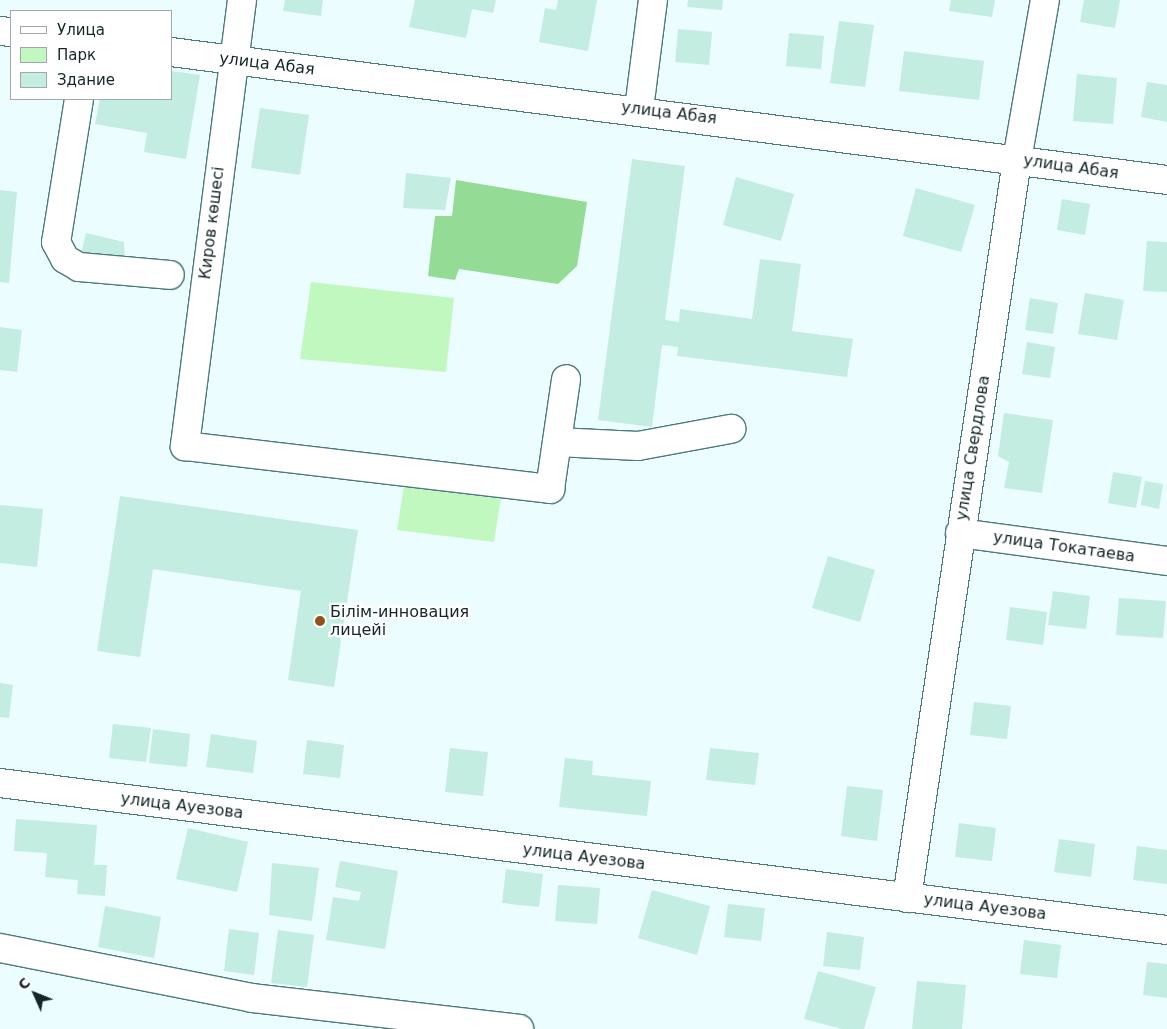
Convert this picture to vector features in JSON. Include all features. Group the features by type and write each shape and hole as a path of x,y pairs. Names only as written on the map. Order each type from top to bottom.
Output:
{"street":[{"name":"Киров көшесі","path":"242,0 231,60 184,446 550,489 557,442"},
{"path":"639,109 653,0"},
{"name":"улица Свердлова","path":"907,898 1017,160 1046,0"},
{"name":"улица Абая","path":"172,52 639,109 1167,180"},
{"path":"79,100 56,242 65,259 79,267 170,275"},
{"path":"566,380 557,442 638,446 730,429"},
{"name":"улица Токатаева","path":"960,533 1167,561"},
{"name":"улица Ауезова","path":"0,783 1167,930"},
{"path":"0,948 252,998 518,1029"}],"green space":[{"path":"456,180 587,202 577,266 558,284 459,269 455,280 428,276 435,216 452,216"},
{"path":"311,282 454,298 446,372 300,359"},
{"path":"404,486 501,497 494,542 397,530"}],"building":[{"path":"285,0 323,0 321,16 283,11"},
{"path":"415,0 496,0 493,13 472,9 466,38 409,27"},
{"path":"558,0 597,0 588,51 539,42 545,8 556,10"},
{"path":"688,0 723,0 722,10 687,7"},
{"path":"951,0 995,0 992,17 949,11"},
{"path":"1084,0 1120,0 1115,28 1080,22"},
{"path":"839,21 874,25 865,87 830,83"},
{"path":"678,29 712,32 709,65 675,62"},
{"path":"789,33 824,36 821,69 786,66"},
{"path":"904,51 984,61 979,100 899,91"},
{"path":"172,71 200,75 186,159 144,152 147,133 95,124 100,100 172,100"},
{"path":"1077,74 1117,78 1113,124 1073,121"},
{"path":"1147,82 1167,85 1167,122 1141,117"},
{"path":"260,108 309,115 300,175 251,168"},
{"path":"632,159 685,166 665,320 679,322 680,309 752,319 760,259 801,264 792,331 853,339 847,377 677,356 678,347 662,345 652,427 598,420"},
{"path":"406,173 451,178 445,210 403,208"},
{"path":"736,177 794,194 781,241 723,225"},
{"path":"916,188 975,205 961,252 903,236"},
{"path":"0,190 17,192 9,283 0,282"},
{"path":"1062,199 1090,204 1085,235 1057,230"},
{"path":"86,233 124,242 125,264 81,254"},
{"path":"1147,241 1167,242 1167,292 1143,291"},
{"path":"1085,293 1124,300 1117,340 1078,334"},
{"path":"1030,298 1058,303 1053,334 1025,330"},
{"path":"0,327 22,330 17,372 0,370"},
{"path":"1027,342 1055,347 1050,378 1022,374"},
{"path":"1004,413 1053,420 1042,493 1004,488 1009,462 998,456"},
{"path":"1113,472 1142,477 1136,508 1108,503"},
{"path":"1145,481 1163,484 1159,509 1141,505"},
{"name":"Білім-инновация лицейі","path":"120,496 358,530 334,687 288,680 301,591 153,569 140,657 97,651"},
{"path":"0,505 43,509 37,567 0,563"},
{"path":"828,556 875,570 860,622 812,608"},
{"path":"1053,591 1090,596 1086,629 1048,625"},
{"path":"1119,598 1166,601 1163,638 1116,635"},
{"path":"1010,607 1047,612 1043,645 1006,640"},
{"path":"0,683 13,685 9,718 0,717"},
{"path":"974,702 1011,706 1007,739 970,735"},
{"path":"113,724 151,728 146,762 109,758"},
{"path":"153,729 190,734 187,767 149,763"},
{"path":"211,734 257,741 253,773 206,767"},
{"path":"307,740 344,745 340,778 303,774"},
{"path":"450,748 488,752 483,796 445,792"},
{"path":"710,748 759,753 755,785 706,780"},
{"path":"565,758 593,761 592,775 651,781 647,816 559,807"},
{"path":"847,786 883,790 877,841 841,836"},
{"path":"16,819 97,825 94,865 107,865 105,896 77,894 78,880 45,877 47,853 14,851"},
{"path":"959,823 996,828 992,861 955,857"},
{"path":"188,828 248,842 237,892 176,879"},
{"path":"1059,839 1095,844 1091,877 1054,872"},
{"path":"1137,846 1167,850 1167,884 1133,880"},
{"path":"340,861 398,871 385,949 326,940 333,897 359,901 361,892 335,887"},
{"path":"272,863 319,868 312,921 269,915"},
{"path":"506,869 543,874 539,907 502,903"},
{"path":"558,885 600,888 597,924 555,921"},
{"path":"652,890 710,906 697,955 638,938"},
{"path":"728,904 765,908 761,941 724,937"},
{"path":"105,906 161,917 154,958 98,947"},
{"path":"229,929 259,933 254,975 224,971"},
{"path":"278,930 314,935 307,987 271,983"},
{"path":"827,932 864,937 860,970 823,966"},
{"path":"1024,940 1061,945 1057,978 1020,974"},
{"path":"1147,962 1167,964 1167,998 1143,995"},
{"path":"818,971 876,987 864,1029 842,1029 804,1019"},
{"path":"917,981 966,985 962,1029 912,1029"}],"place":[{"name":"Білім-инновация лицейі","path":"320,621"}]}
